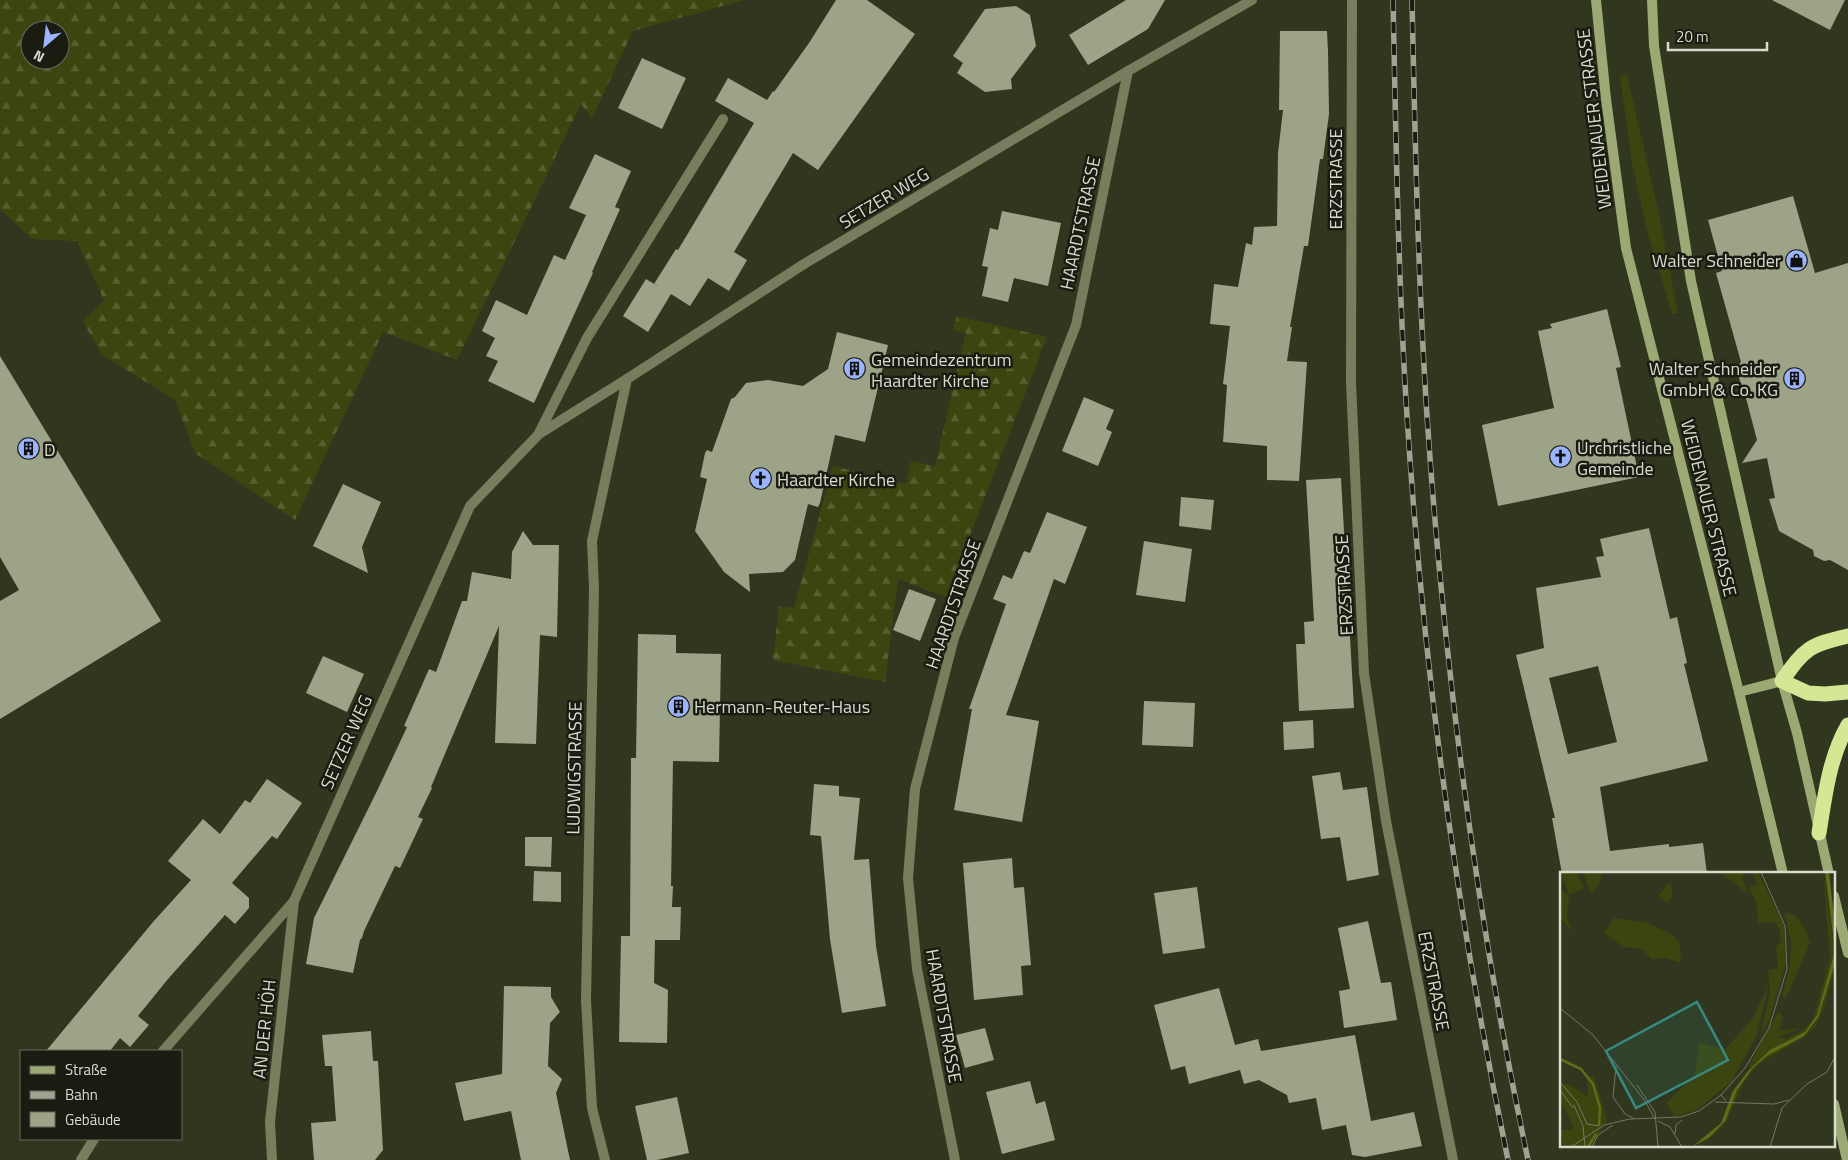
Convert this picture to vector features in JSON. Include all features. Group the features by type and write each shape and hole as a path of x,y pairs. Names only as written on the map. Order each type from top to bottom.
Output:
{"highway":[{"path":"1842,637 1819,643 1800,656 1782,681 1808,693 1848,692"},
{"path":"1819,833 1831,766 1848,725"}],"main road":[{"name":"WEIDENAUER STRASSE","path":"1596,0 1606,99 1626,248 1739,692 1783,872"},
{"name":"WEIDENAUER STRASSE","path":"1652,0 1654,46 1691,281 1782,681 1797,733 1829,872"},
{"path":"1739,692 1782,681"},
{"path":"1836,904 1848,953"},
{"path":"1836,1113 1847,1160"}],"street":[{"name":"SETZER WEG","path":"165,1050 294,901 470,506 538,434 627,379 804,264 1128,71 1252,0"},
{"name":"ERZSTRASSE","path":"1352,0 1351,383 1364,673 1386,821 1453,1160"},
{"name":"HAARDTSTRASSE","path":"955,1160 917,969 908,878 915,789 954,638 1076,324 1128,71"},
{"name":"SETZER WEG","path":"538,434 587,338 723,118"},
{"name":"LUDWIGSTRASSE","path":"605,1160 592,1108 586,1000 594,588 592,541 627,379"},
{"name":"AN DER HÖH","path":"272,1160 270,1122 294,901"},
{"path":"81,1160 93,1140"}],"green space":[{"path":"0,0 744,0 633,31 592,118 581,104 457,360 383,332 295,520 195,453 175,400 101,354 83,321 104,300 77,241 32,239 0,209"},
{"path":"1627,75 1659,214 1678,313 1672,314 1646,227 1632,163 1620,76"},
{"path":"957,316 1047,337 946,597 898,579 885,682 773,660 779,606 794,608 833,466 906,484 911,461 935,466 966,333 953,330"}],"building":[{"path":"836,0 867,0 915,34 818,170 793,153 734,252 747,260 729,291 708,278 690,306 671,294 648,332 623,316 646,279 654,284 676,249 678,250 754,123 715,101 728,78 767,100 809,43"},
{"path":"1126,0 1165,0 1148,29 1088,65 1069,35"},
{"path":"1772,0 1845,0 1830,30"},
{"path":"1016,6 1030,15 1036,46 1011,79 1012,89 985,92 957,73 963,63 953,56 985,9"},
{"path":"1280,31 1327,31 1328,51 1329,114 1323,159 1320,159 1308,246 1304,246 1290,327 1292,327 1287,361 1307,362 1299,481 1267,480 1267,446 1223,442 1227,385 1223,384 1230,326 1210,324 1214,284 1238,287 1246,243 1252,245 1254,227 1277,226 1278,153 1283,110 1279,110"},
{"path":"642,58 686,78 662,129 618,108"},
{"path":"595,154 631,171 615,207 620,209 534,403 488,381 498,361 486,356 495,338 482,331 496,300 527,315 554,255 565,260 586,215 569,208"},
{"name":"Walter Schneider GmbH & Co. KG","path":"1793,196 1815,273 1848,263 1848,570 1830,560 1824,561 1814,556 1813,550 1779,531 1769,499 1775,498 1767,458 1742,463 1757,440 1746,398 1738,394 1742,387 1736,369 1741,362 1716,273 1722,271 1708,220"},
{"path":"1002,211 1061,223 1048,286 1014,278 1008,302 982,296 988,267 982,266 990,228 998,230"},
{"name":"Urchristliche Gemeinde","path":"1607,309 1621,367 1616,368 1639,477 1498,506 1482,425 1554,408 1538,331 1552,328 1550,324"},
{"name":"Haardter Kirche","path":"837,332 888,345 865,442 835,435 820,503 818,507 808,504 795,560 783,572 749,574 750,592 724,572 695,531 707,479 700,477 705,453 707,450 712,452 731,399 735,397 746,383 768,380 803,386 828,369"},
{"name":"D","path":"0,356 161,621 0,719 0,601 19,590 0,557"},
{"path":"1084,397 1114,410 1106,429 1112,432 1098,466 1062,451"},
{"path":"1341,478 1354,708 1299,711 1296,644 1305,644 1304,622 1314,621 1306,480"},
{"path":"343,484 381,502 362,547 368,573 313,546"},
{"path":"1181,497 1214,500 1211,530 1179,526"},
{"path":"1047,512 1087,527 1065,584 1054,579 1006,715 1039,721 1022,822 954,810 972,709 969,709 1006,604 993,599 1003,575 1012,579 1024,551 1030,553"},
{"path":"1649,528 1670,619 1677,617 1687,663 1684,664 1708,761 1600,787 1610,851 1669,844 1669,847 1703,843 1707,872 1562,872 1552,818 1555,818 1516,655 1544,648 1536,588 1601,577 1596,557 1604,556 1600,539","holes":["1598,666 1617,742 1568,754 1549,678"]},
{"path":"523,531 533,545 559,545 557,637 540,635 536,744 495,743 499,626 432,788 418,817 423,819 400,868 395,866 360,940 353,973 306,964 314,918 407,727 404,726 429,669 436,672 462,601 467,601 472,572 511,579 512,552"},
{"path":"1144,541 1192,549 1185,602 1136,595"},
{"path":"909,589 936,599 920,641 893,630"},
{"path":"638,634 676,635 676,653 721,654 719,762 673,761 671,886 673,886 672,907 681,907 680,940 655,940 654,983 668,990 667,1043 619,1042 621,936 630,936 631,758 636,758"},
{"path":"323,656 364,674 347,712 306,693"},
{"path":"1144,701 1195,703 1193,747 1142,745"},
{"path":"1313,720 1314,748 1284,750 1283,722"},
{"path":"1340,772 1343,790 1367,787 1379,875 1347,881 1340,837 1321,839 1312,776"},
{"path":"267,779 302,803 277,839 272,836 232,883 249,898 249,908 235,924 225,915 168,979 138,1016 149,1025 130,1047 120,1038 111,1050 47,1050 153,922 191,880 168,861 203,819 220,834 245,800 250,803"},
{"path":"814,784 839,786 839,796 860,798 854,860 869,859 876,946 886,1006 842,1013 830,939 821,836 810,835"},
{"path":"525,837 552,837 551,867 525,866"},
{"path":"1012,858 1014,888 1024,887 1031,965 1021,966 1023,995 974,1000 963,863"},
{"path":"534,871 561,872 561,902 533,901"},
{"path":"1197,887 1205,948 1163,954 1154,893"},
{"path":"1368,921 1381,983 1391,982 1397,1020 1344,1028 1339,991 1350,989 1338,928"},
{"path":"504,986 551,987 551,997 560,1012 550,1023 548,1066 562,1079 556,1093 570,1160 521,1160 511,1111 464,1121 455,1083 502,1074"},
{"path":"1219,988 1235,1045 1258,1039 1261,1051 1355,1035 1371,1121 1414,1112 1422,1146 1365,1157 1352,1155 1346,1125 1322,1130 1316,1098 1289,1103 1287,1095 1259,1080 1244,1084 1240,1070 1189,1084 1185,1066 1171,1070 1154,1005"},
{"path":"985,1028 994,1060 965,1068 956,1035"},
{"path":"371,1031 373,1061 378,1061 383,1150 375,1160 314,1160 311,1123 336,1121 332,1066 325,1066 322,1035"},
{"path":"1030,1081 1036,1104 1045,1101 1055,1140 1002,1154 986,1092"},
{"path":"677,1097 689,1153 657,1160 647,1160 635,1106"}],"railway":[{"path":"1393,0 1401,312 1407,416 1422,603 1444,790 1458,883 1473,976 1508,1160"},
{"path":"1412,0 1421,312 1434,510 1443,603 1464,790 1478,883 1509,1068 1528,1160"}],"place":[{"name":"Walter Schneider","path":"1797,260"},
{"name":"Gemeindezentrum Haardter Kirche","path":"855,369"},
{"name":"Walter Schneider GmbH & Co. KG","path":"1794,378"},
{"name":"D","path":"28,449"},
{"name":"Urchristliche Gemeinde","path":"1561,457"},
{"name":"Haardter Kirche","path":"761,479"},
{"name":"Hermann-Reuter-Haus","path":"678,706"}]}
